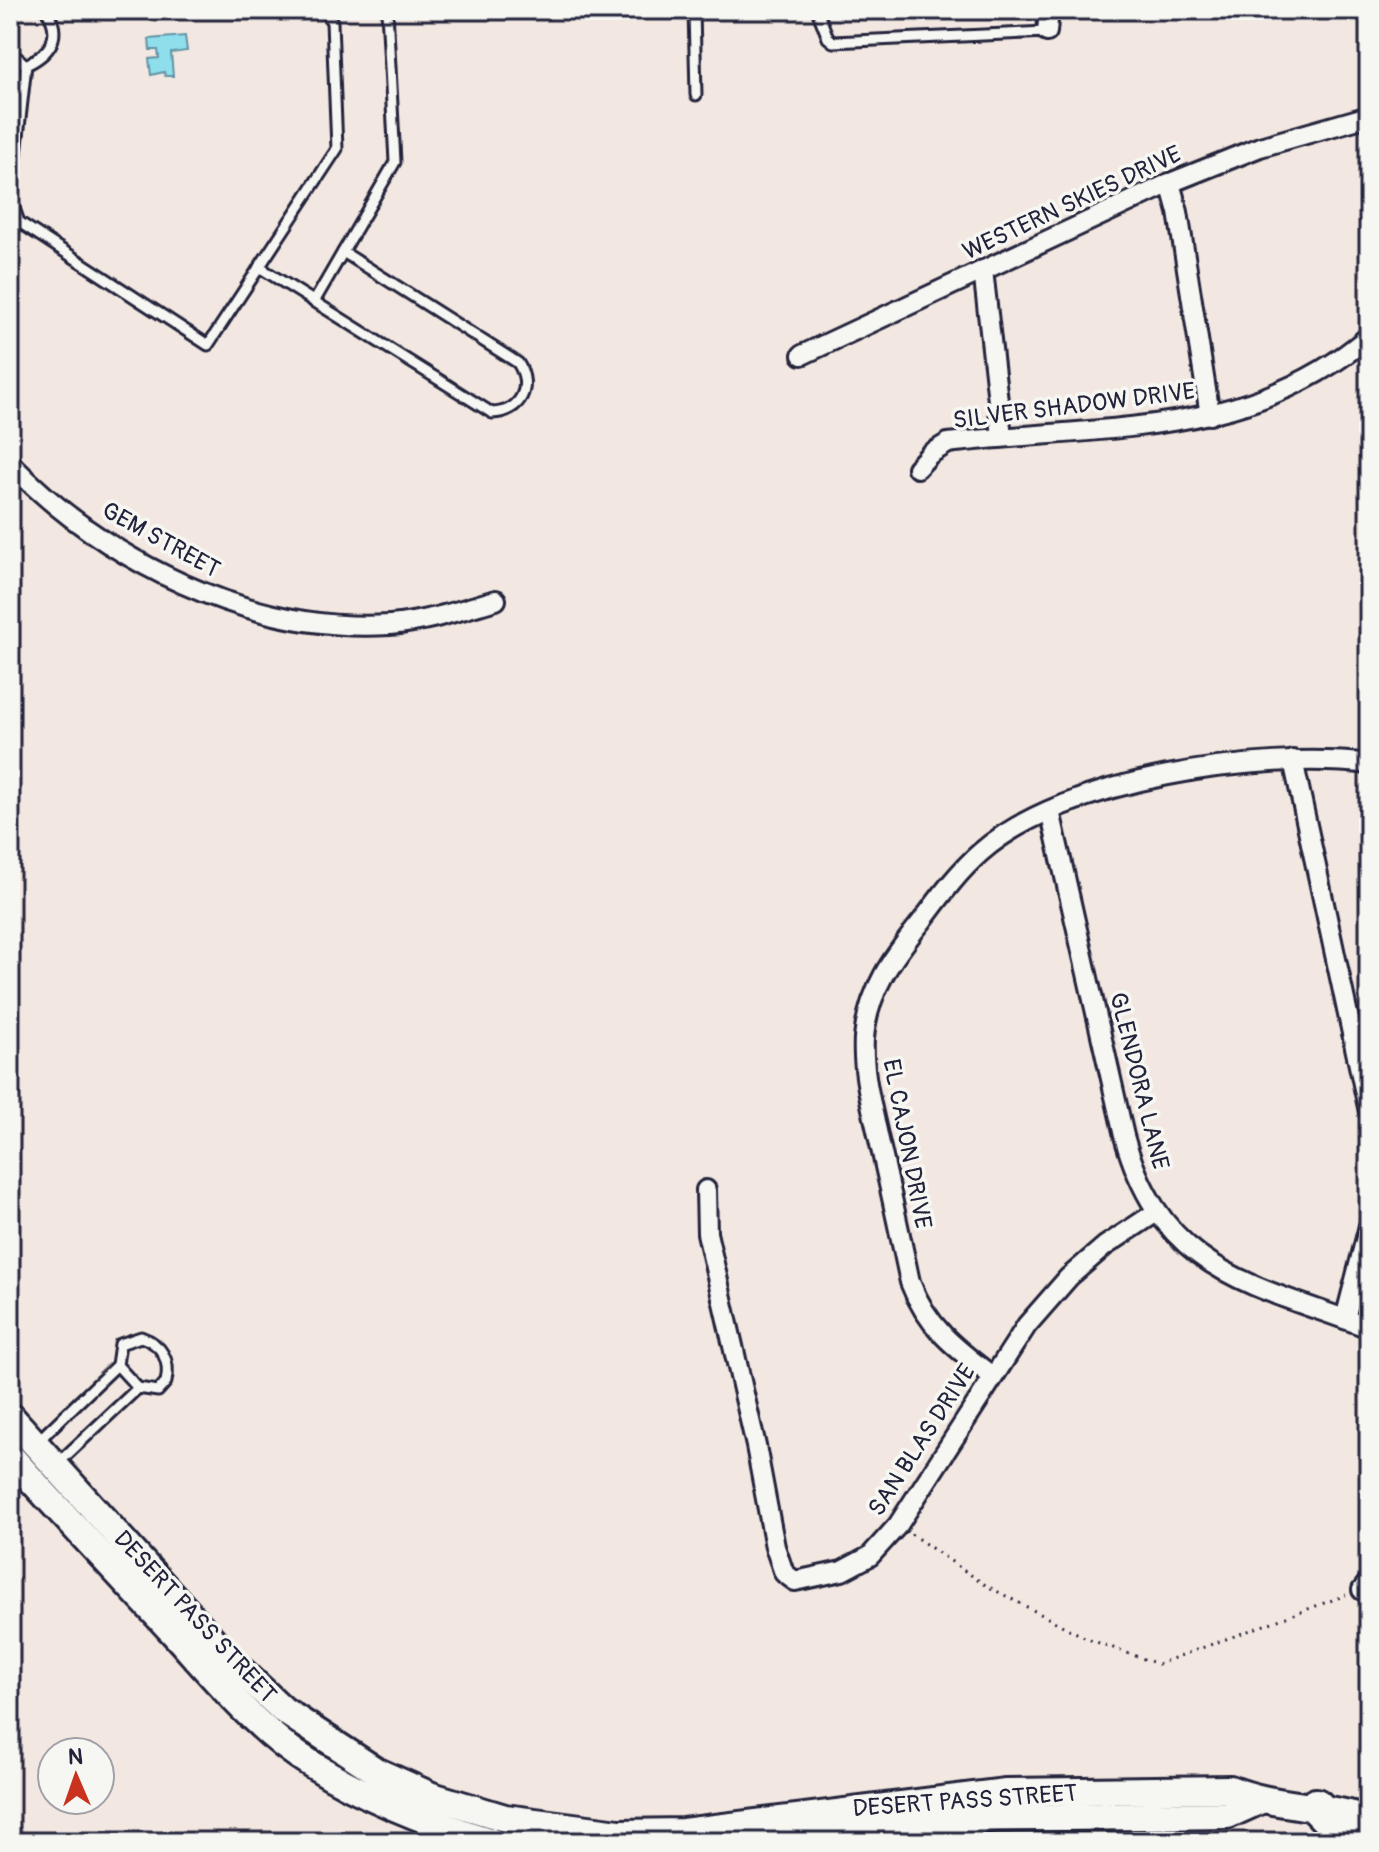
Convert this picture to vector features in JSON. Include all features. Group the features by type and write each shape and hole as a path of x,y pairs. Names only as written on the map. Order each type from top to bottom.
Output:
{"highway":[{"path":"1316,1806 1351,1842"}],"street":[{"path":"1047,32 1049,10"},
{"name":"WESTERN SKIES DRIVE","path":"802,355 1170,183 1260,147 1369,116"},
{"path":"1170,183 1178,212 1210,415"},
{"path":"983,270 1002,436"},
{"name":"SILVER SHADOW DRIVE","path":"917,468 948,443 1145,425 1210,415 1268,400 1316,374 1369,336"},
{"name":"GEM STREET","path":"10,463 66,513 166,575 217,599 274,617 321,624 390,625 436,617 496,600"},
{"path":"1293,760 1369,1112"},
{"name":"EL CAJON DRIVE","path":"992,1376 939,1335 918,1303 910,1282 866,1077 864,1037 870,1005 889,962 958,875 1003,836 1050,811 1105,792 1208,767 1293,760 1369,764"},
{"name":"GLENDORA LANE","path":"1050,811 1124,1136 1141,1185 1155,1213 1196,1254 1212,1265 1248,1283 1369,1328"},
{"name":"SAN BLAS DRIVE","path":"706,1190 707,1233 781,1568 795,1581 842,1571 870,1556 898,1525 1027,1325 1069,1277 1105,1246 1155,1213"},
{"path":"1345,1319 1369,1226"},
{"name":"DESERT PASS STREET","path":"10,1416 35,1444 45,1474 236,1701 311,1764 374,1799 435,1825 492,1842"},
{"name":"DESERT PASS STREET","path":"13,1460 45,1474 283,1710 376,1771 432,1796 505,1818 568,1829 619,1833 683,1832 888,1816"},
{"path":"311,1764 326,1741"},
{"name":"DESERT PASS STREET","path":"791,1842 888,1816 1006,1792 1230,1789 1259,1801 1316,1806 1369,1820"}],"lane":[{"path":"26,65 44,56 55,41 55,28 46,10"},
{"path":"26,65 11,200 19,222 208,345 337,149 332,22 324,10"},
{"path":"314,302 395,162 387,10"},
{"path":"694,10 696,95"},
{"path":"817,10 828,38 833,42 1047,32"},
{"path":"10,52 26,65"},
{"path":"259,267 492,413 505,412 522,398 526,385 518,363 343,252"},
{"path":"13,1460 35,1444 117,1365 120,1344 141,1337 158,1345 166,1359 166,1382 158,1391 138,1388 117,1365"},
{"path":"45,1474 138,1388"}],"path":[{"path":"898,1525 987,1586 1088,1639 1158,1664 1366,1585"}],"water":[{"path":"185,36 187,51 171,53 173,76 165,76 164,72 151,75 149,59 159,58 158,50 150,50 149,39"}]}
